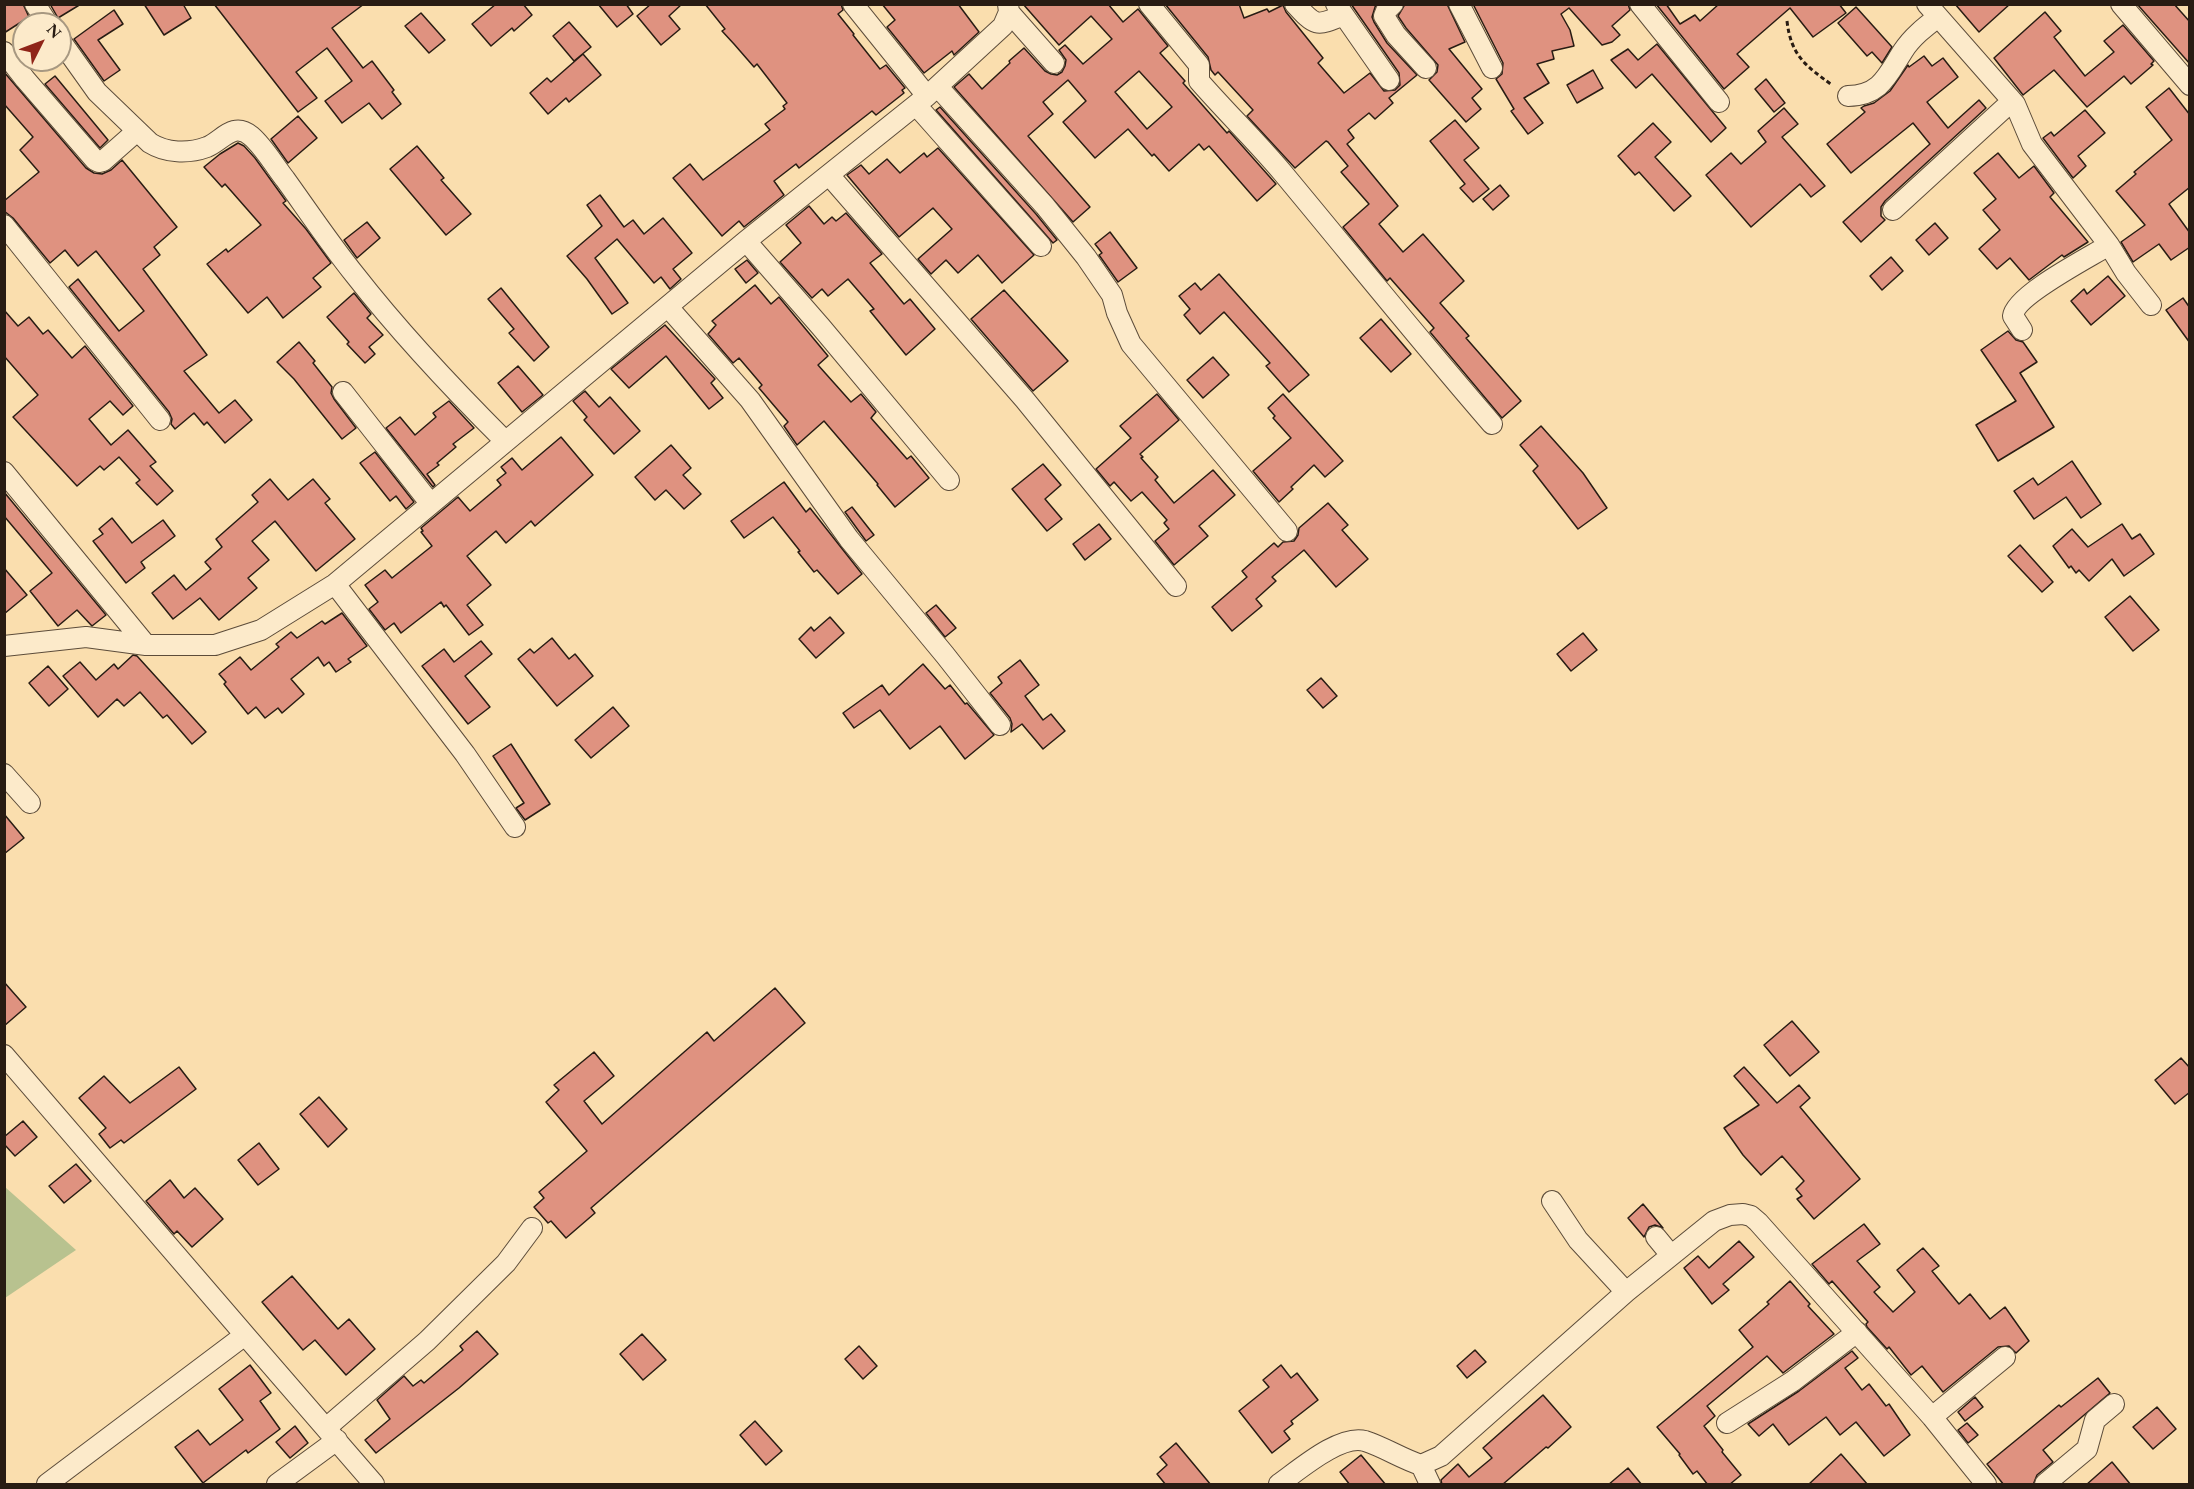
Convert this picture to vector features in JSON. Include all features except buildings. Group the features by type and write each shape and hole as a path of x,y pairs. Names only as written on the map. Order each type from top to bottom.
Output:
{"street":[{"path":"853,4 927,96 1005,208 1041,246"},
{"path":"1149,4 1199,65 1199,81 1223,109 1237,120 1408,328 1492,424"},
{"path":"1295,4 1314,22 1323,24 1339,10 1389,80"},
{"path":"1393,4 1384,16 1396,35 1426,68"},
{"path":"1459,4 1492,68"},
{"path":"1640,4 1719,102"},
{"path":"2121,4 2190,85"},
{"path":"4,646 86,637 147,645 215,645 261,630 335,584 746,241 927,96 1003,26 1009,8"},
{"path":"1009,8 1054,63"},
{"path":"1848,96 1864,96 1889,75 1932,11 2012,101 2019,111 2025,132 2032,144 2109,245 2126,273 2151,305"},
{"path":"4,52 94,160 103,161 137,131"},
{"path":"72,56 98,92 137,131 150,143 169,152 209,147 225,134 236,130 250,135 355,275 437,373 505,441"},
{"path":"927,96 1064,228 1109,287 1131,344 1287,531"},
{"path":"1893,210 2012,101"},
{"path":"830,175 1025,400 1176,586"},
{"path":"4,225 160,420"},
{"path":"746,241 949,480"},
{"path":"2022,330 2013,316 2017,306 2044,284 2109,245"},
{"path":"668,307 750,400 849,540 1000,725"},
{"path":"343,392 430,503"},
{"path":"4,472 147,645"},
{"path":"335,584 465,754 515,827"},
{"path":"4,774 30,803"},
{"path":"4,1055 374,1485"},
{"path":"1552,1201 1578,1239 1626,1292"},
{"path":"1421,1465 1442,1456 1670,1254 1713,1221 1730,1215 1743,1214 1751,1216 1857,1332 1932,1417 1986,1485"},
{"path":"277,1485 506,1263 532,1228"},
{"path":"1656,1237 1670,1254"},
{"path":"1727,1423 1793,1381 1857,1332"},
{"path":"47,1485 245,1335"},
{"path":"1932,1417 2005,1357"},
{"path":"2045,1485 2087,1449 2095,1420 2114,1404"},
{"path":"1279,1485 1326,1452 1351,1440 1362,1440 1421,1465 1430,1485"}],"path":[{"path":"1787,21 1789,39 1804,64 1848,96"}],"green space":[{"path":"5,1187 76,1250 5,1298"}]}
